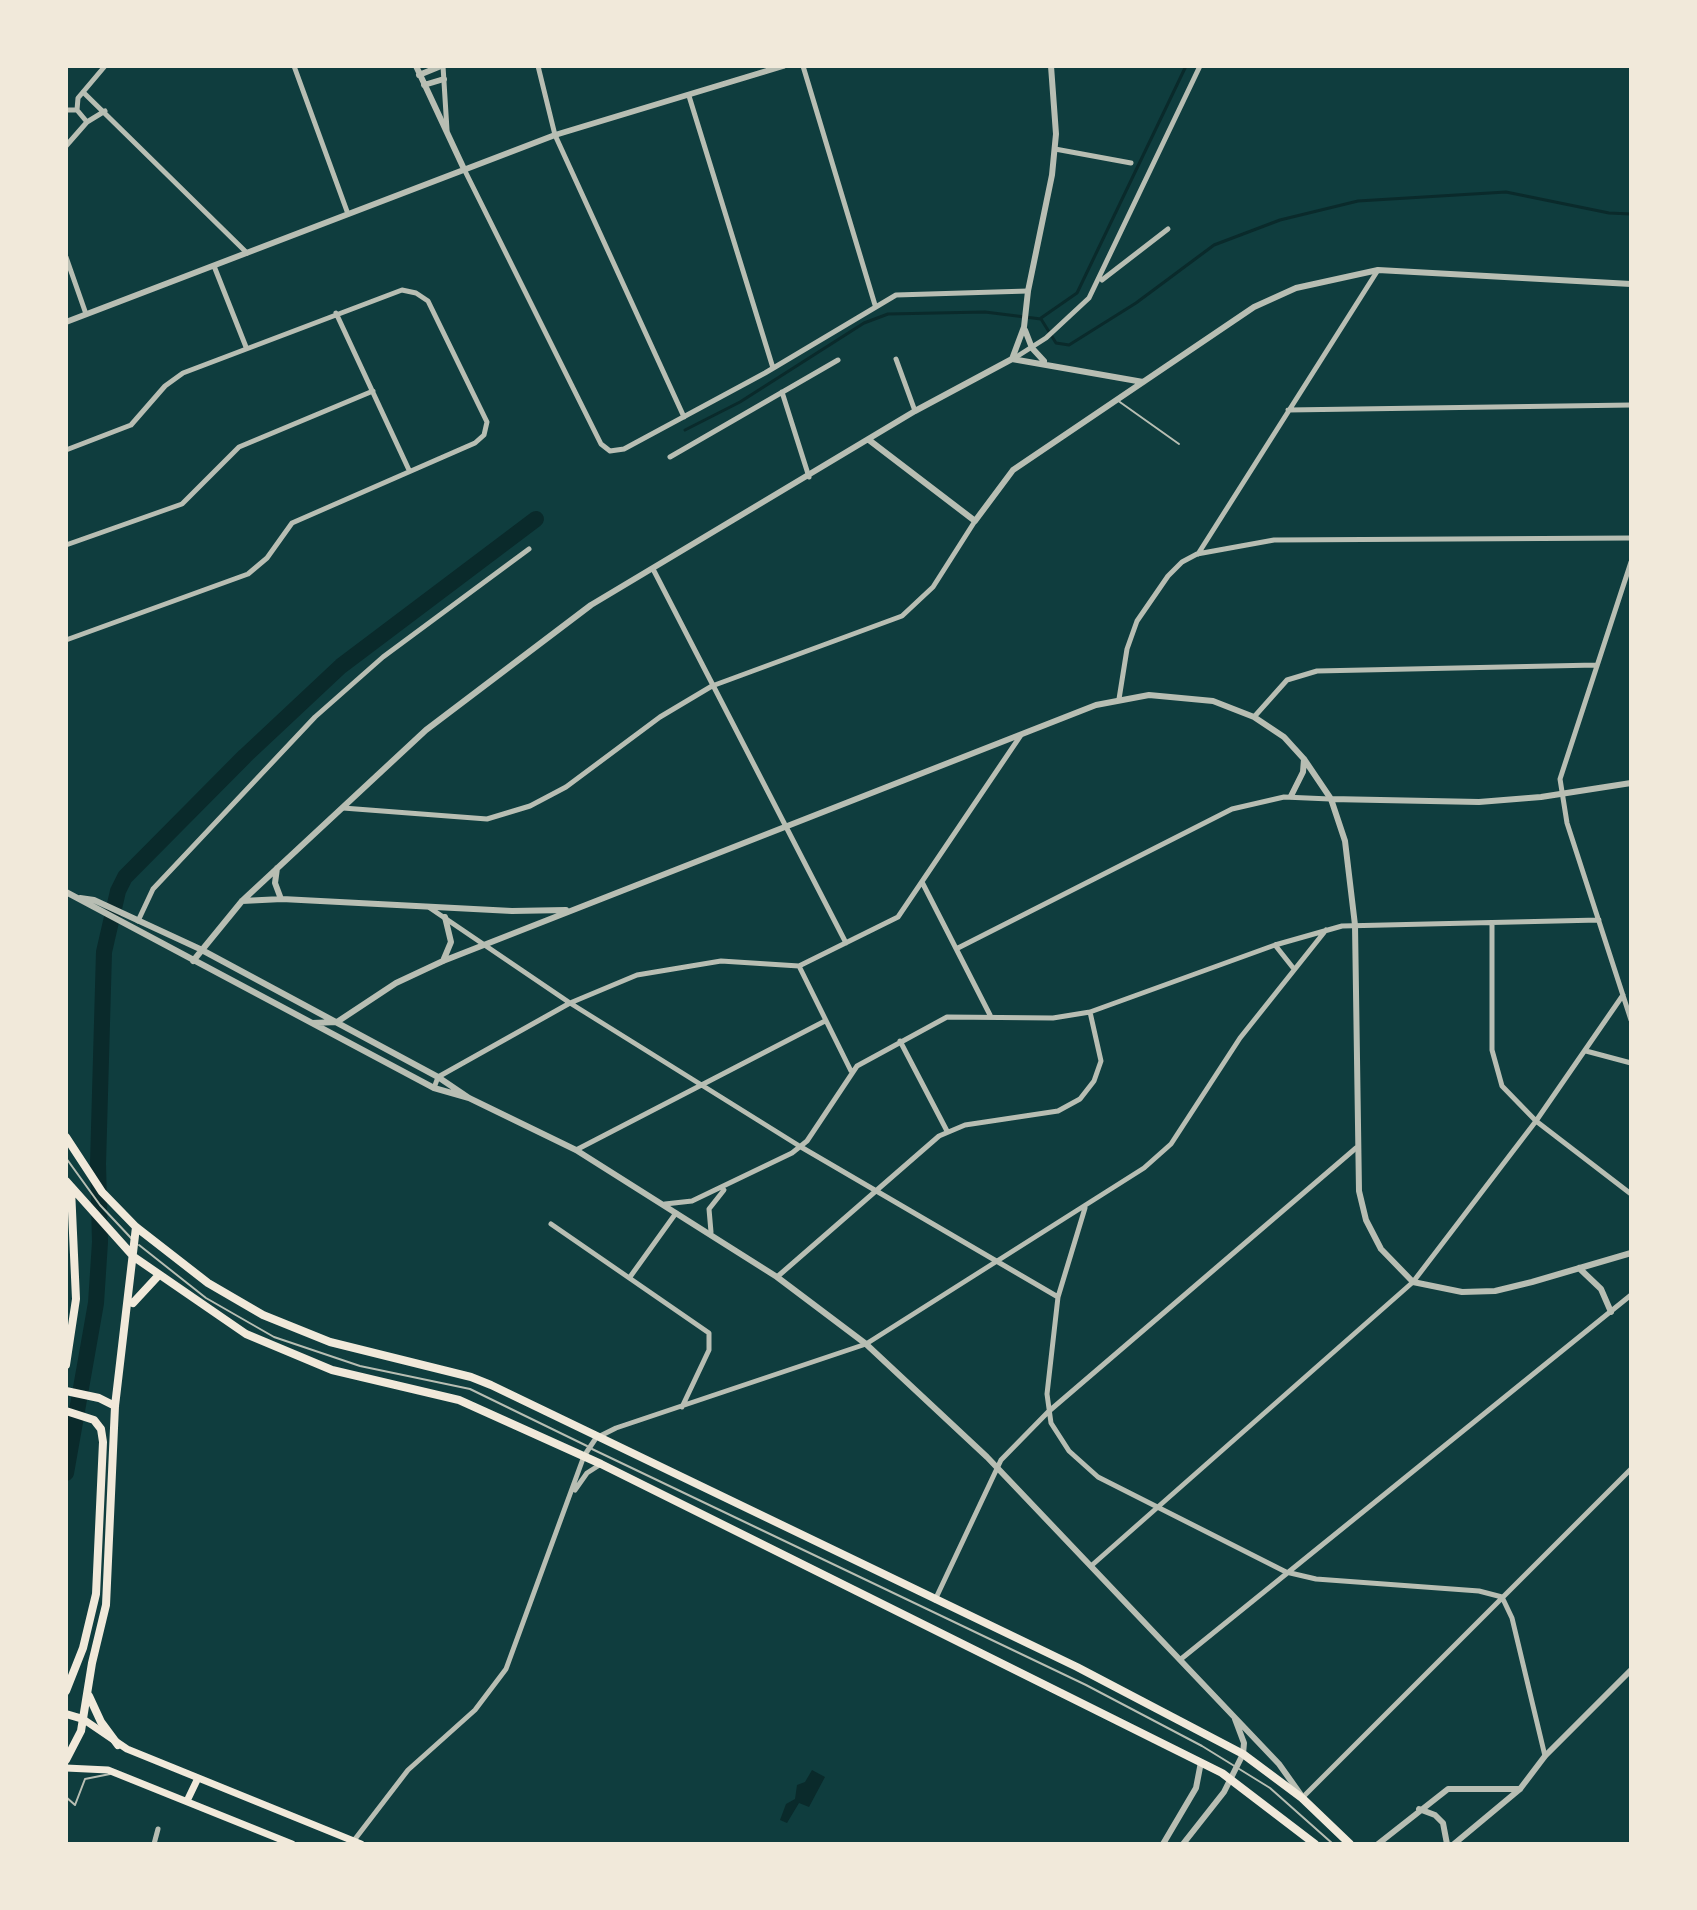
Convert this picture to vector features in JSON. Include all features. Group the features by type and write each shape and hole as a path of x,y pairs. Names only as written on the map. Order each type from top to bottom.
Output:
{"main road":[{"path":"66,1137 92,1179 136,1227 208,1283 281,1324 343,1346 471,1377 1112,1684 1243,1754 1302,1798 1350,1844"},
{"path":"68,1185 108,1231 158,1276 226,1322 277,1350 332,1370 450,1396 586,1451 601,1464 1201,1762 1232,1780 1315,1844"},
{"path":"66,1365 76,1299 68,1185"},
{"path":"66,1760 78,1740 109,1584 115,1406 129,1311 136,1227"},
{"path":"129,1311 137,1294 158,1276"},
{"path":"71,1391 115,1406"},
{"path":"66,1691 87,1637 98,1576 102,1437 99,1426 88,1417 67,1412"},
{"path":"87,1691 97,1716 118,1745"},
{"path":"66,1714 83,1719 118,1745 355,1843"},
{"path":"66,1768 92,1766 117,1773 292,1844"},
{"path":"187,1801 198,1778"}],"street":[{"path":"77,110 83,92 105,66"},
{"path":"294,66 348,214"},
{"path":"416,66 447,135 606,450 624,449 773,368 875,305 908,292 1028,291"},
{"path":"419,75 442,66 447,135"},
{"path":"538,66 555,135 684,417"},
{"path":"66,322 555,135 783,66"},
{"path":"803,66 875,305"},
{"path":"1012,359 1025,325 1028,291 1055,149 1051,66"},
{"path":"193,961 242,901 426,730 552,631 915,411 1032,348 1054,332 1083,305 1098,283 1200,66"},
{"path":"424,85 444,79"},
{"path":"83,92 247,253"},
{"path":"689,96 773,368"},
{"path":"66,110 77,110"},
{"path":"77,110 87,122"},
{"path":"66,146 87,122 105,111"},
{"path":"1055,149 1131,163"},
{"path":"1098,283 1168,229"},
{"path":"66,257 86,314"},
{"path":"214,266 246,347"},
{"path":"1119,699 1127,649 1137,621 1168,576 1197,554 1378,270"},
{"path":"343,808 444,819 487,819 510,815 566,787 660,717 712,686 902,616 933,587 975,521 1013,470 1274,297 1331,278 1378,270 1631,284"},
{"path":"66,450 122,431 172,381 246,347 398,291 416,293 428,301 487,425 480,440 292,523 267,558 248,574 66,640"},
{"path":"336,313 409,470"},
{"path":"1025,325 1032,348 1049,364"},
{"path":"896,359 915,411"},
{"path":"1012,359 1143,382"},
{"path":"670,457 838,360"},
{"path":"66,545 176,507 197,492 239,447 373,391"},
{"path":"782,392 809,477"},
{"path":"1288,410 1631,405"},
{"path":"869,440 975,521"},
{"path":"1197,554 1274,540 1631,538"},
{"path":"138,921 153,889 315,717 383,657 529,549"},
{"path":"1631,562 1563,766 1560,795 1631,1020"},
{"path":"653,569 788,825 846,943"},
{"path":"1254,717 1287,680 1317,671 1596,665"},
{"path":"312,1023 337,1022 396,983 443,961 1119,699 1149,695 1213,701 1254,717 1284,737 1304,759 1331,799 1345,841 1355,925 1359,1191 1366,1220 1381,1249 1413,1282 1462,1292 1495,1291 1631,1253"},
{"path":"434,1088 438,1077 612,983 675,966 721,961 799,966 898,917 1021,735"},
{"path":"1291,796 1303,772 1304,759"},
{"path":"958,948 1232,809 1291,796 1479,802 1560,795 1631,783"},
{"path":"277,868 275,883 282,899"},
{"path":"922,882 990,1015"},
{"path":"66,892 94,900 200,949 438,1077 469,1098 576,1150 711,1232 777,1277 866,1344 996,1466 1279,1764 1302,1798 1631,1469"},
{"path":"80,898 90,908 434,1088 469,1098"},
{"path":"242,901 282,899 512,911 572,910"},
{"path":"428,907 570,1003 801,1147 1058,1297"},
{"path":"443,961 451,942 445,917"},
{"path":"665,1204 692,1201 801,1147 851,1071 947,1017 990,1015 1053,1018 1090,1012 1275,945 1355,925 1599,920"},
{"path":"1492,924 1495,1067 1502,1086 1536,1121 1631,1194"},
{"path":"355,1843 414,1762 465,1720 498,1682 518,1644 586,1451 599,1436 866,1344 1144,1168 1171,1144 1240,1038 1326,930"},
{"path":"1275,945 1294,969"},
{"path":"799,966 851,1071"},
{"path":"1091,1566 1413,1282 1536,1121 1623,995"},
{"path":"777,1277 947,1131 965,1125 1058,1111 1080,1099 1094,1081 1101,1061 1090,1012"},
{"path":"576,1150 825,1021"},
{"path":"900,1041 947,1131"},
{"path":"1586,1051 1631,1063"},
{"path":"934,1601 996,1466 1048,1412 1356,1148"},
{"path":"711,1232 709,1209 727,1186"},
{"path":"1085,1207 1058,1297 1048,1412 1057,1434 1082,1465 1158,1509 1286,1572 1316,1579 1479,1591 1502,1597 1512,1618 1545,1756"},
{"path":"630,1277 677,1211"},
{"path":"551,1224 709,1333 709,1350 682,1407"},
{"path":"1579,1267 1601,1289 1611,1312"},
{"path":"1181,1659 1631,1295"},
{"path":"573,1494 587,1473 601,1464"},
{"path":"1454,1844 1520,1789 1545,1756 1631,1670"},
{"path":"1183,1844 1232,1780 1243,1754 1244,1743 1233,1715"},
{"path":"1163,1844 1196,1788 1201,1762"},
{"path":"1378,1844 1448,1789 1520,1789"},
{"path":"1419,1809 1435,1815 1443,1823 1447,1844"},
{"path":"154,1844 158,1829"}],"lane":[{"path":"1116,400 1179,444"},
{"path":"66,1158 87,1188 135,1241 206,1298 274,1337 360,1366 470,1389 586,1451 1086,1685 1238,1766 1303,1815 1333,1844"},
{"path":"66,1797 75,1805 85,1779 117,1773"}],"water":[{"path":"812,1770 825,1777 809,1807 799,1803 787,1823 780,1820 786,1804 795,1799 797,1785 805,1782"}],"waterway":[{"path":"1041,318 1077,293 1186,66"},
{"path":"1041,319 1056,343 1069,345 1136,303 1214,245 1280,220 1358,201 1506,192 1609,213 1631,214"},
{"path":"685,430 740,402 864,323 888,314 985,312 1041,319"},
{"path":"66,1473 96,1303 100,1242 98,1164 104,952 118,891 125,877 245,756 341,666 536,519"}]}
